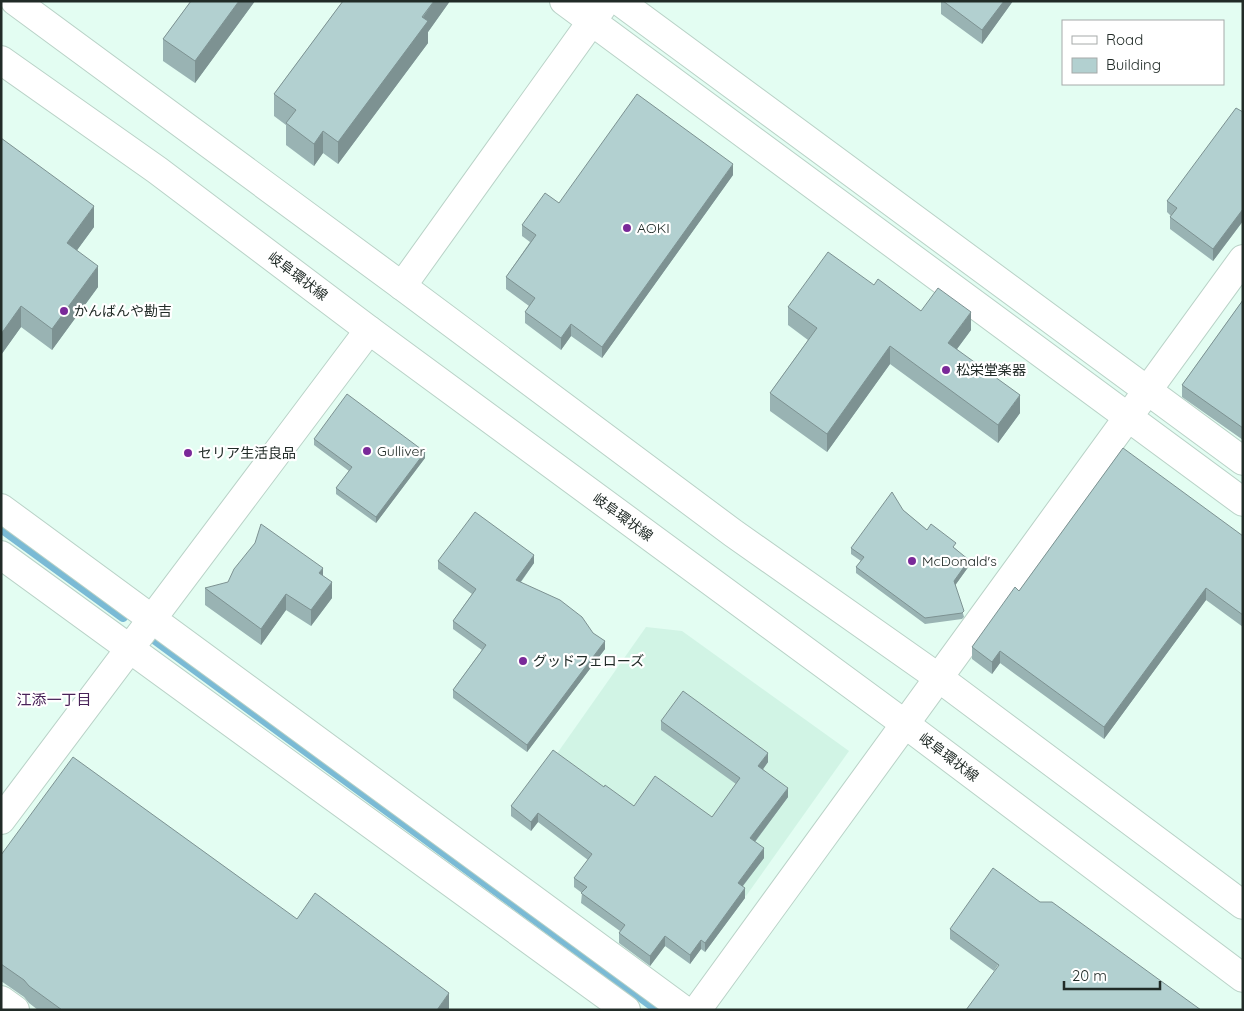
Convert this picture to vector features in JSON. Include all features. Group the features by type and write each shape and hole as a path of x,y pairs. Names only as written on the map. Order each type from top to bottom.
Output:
{"street":[{"path":"15,1 733,533 939,678 1243,906"},
{"path":"564,1 599,11 1243,502"},
{"path":"619,1 1243,461"},
{"path":"402,286 599,11"},
{"name":"岐阜環状線","path":"1,60 157,170 369,330 905,724 1243,978"},
{"path":"697,1010 1243,259"},
{"path":"1,820 369,330"},
{"path":"1,508 684,1010"},
{"path":"1,555 626,1010"},
{"path":"1,1000 15,1010"}],"shaded area":[{"path":"646,627 682,631 849,751 746,896 556,755"}],"building":[{"path":"191,1 239,1 195,61 163,39"},
{"path":"343,1 434,1 422,17 428,21 338,142 323,131 314,144 286,123 296,110 274,94"},
{"path":"943,1 1004,1 982,30"},
{"path":"637,94 733,164 602,347 571,324 561,338 525,312 535,298 506,277 536,235 522,225 545,193 559,203"},
{"path":"1236,108 1243,112 1243,209 1213,249 1170,217 1177,208 1167,201"},
{"path":"1,138 94,206 67,243 98,266 52,329 21,306 1,334"},
{"path":"828,252 874,285 878,279 921,311 938,288 971,312 948,343 1020,395 998,425 890,346 827,434 770,393 817,328 788,307"},
{"path":"1243,300 1243,428 1182,385"},
{"path":"347,394 425,452 376,517 336,488 352,467 314,439"},
{"path":"1123,448 1243,536 1243,615 1206,588 1104,727 1000,651 992,662 972,647 1015,587 1019,591"},
{"path":"892,492 903,510 927,530 931,524 956,543 953,547 969,560 954,581 964,611 962,613 925,618 856,567 864,557 851,548"},
{"path":"475,512 534,555 516,580 560,600 582,617 593,633 605,641 527,745 453,690 486,645 453,621 476,589 438,561"},
{"path":"261,524 323,568 319,573 332,582 311,610 286,594 261,629 205,588 228,582 234,569 255,543"},
{"path":"683,691 768,753 758,766 788,788 750,838 764,848 738,883 745,888 705,943 701,940 690,955 665,936 650,956 619,933 625,925 581,893 587,887 574,878 592,854 538,813 531,822 511,806 553,750 634,806 655,776 712,817 740,778 661,721"},
{"path":"73,757 297,919 315,893 449,993 437,1010 62,1010 1,964 1,855"},
{"path":"993,868 1040,902 1052,902 1201,1010 966,1010 999,965 950,929"}],"waterway":[{"path":"1,528 123,617"},
{"path":"154,639 657,1009"}],"place":[{"name":"AOKI","path":"627,228"},
{"name":"かんばんや勘吉","path":"64,311"},
{"name":"松栄堂楽器","path":"946,370"},
{"name":"Gulliver","path":"367,451"},
{"name":"セリア生活良品","path":"188,453"},
{"name":"McDonald's","path":"912,561"},
{"name":"グッドフェローズ","path":"523,661"}],"district":[{"name":"江添一丁目","path":"54,700"}]}
